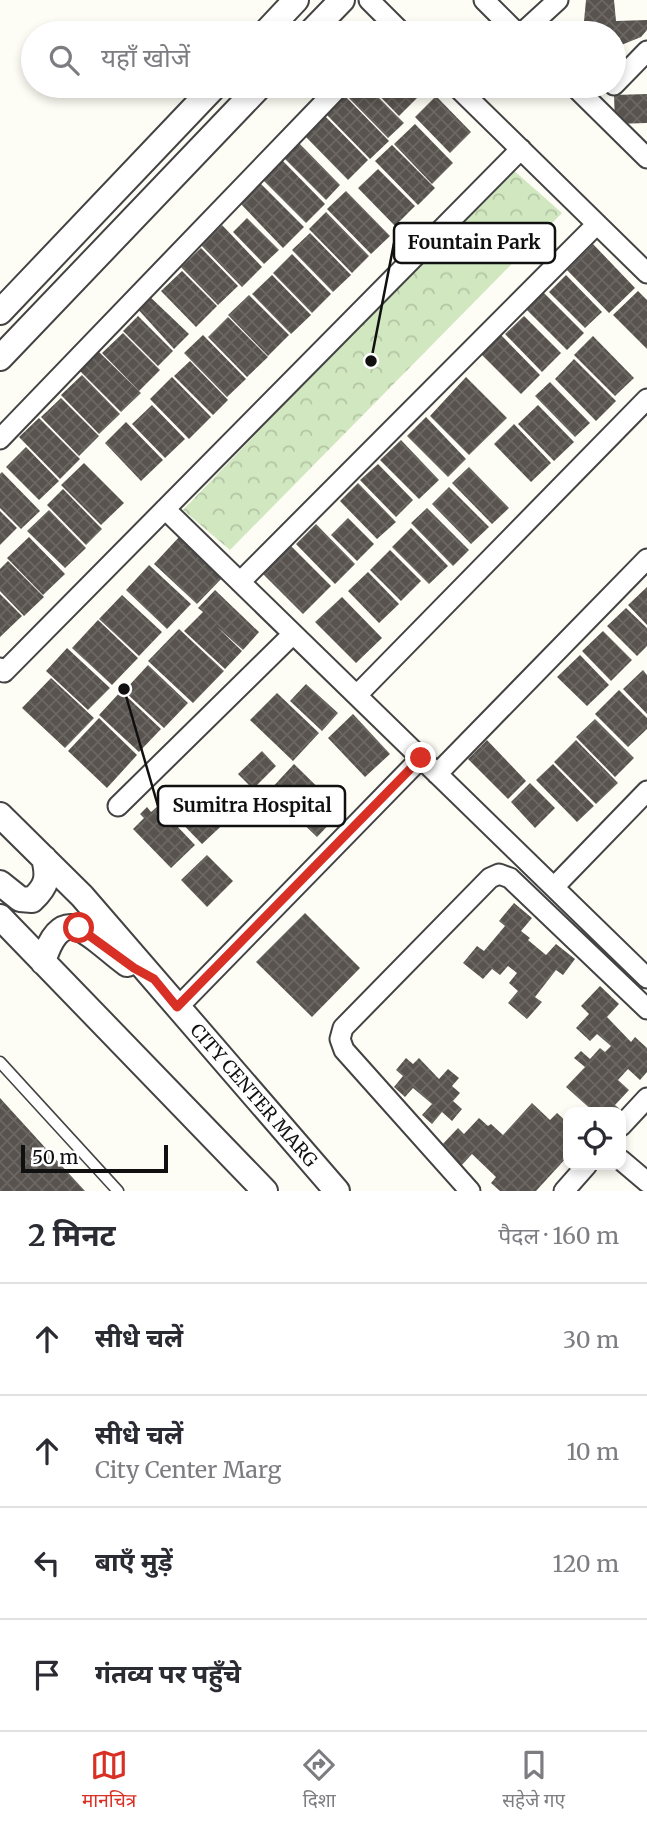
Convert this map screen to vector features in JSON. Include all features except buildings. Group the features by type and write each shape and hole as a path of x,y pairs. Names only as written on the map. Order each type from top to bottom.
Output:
{"street":[{"path":"276,21 296,0"},
{"path":"322,21 342,0"},
{"path":"369,0 387,21"},
{"path":"484,0 506,21"},
{"path":"533,21 558,0"},
{"path":"626,72 647,51"},
{"path":"0,312 204,98"},
{"path":"0,358 249,98"},
{"path":"0,439 328,98"},
{"path":"468,98 647,272"},
{"path":"587,98 647,158"},
{"path":"594,105 601,98"},
{"path":"1,672 520,149"},
{"path":"240,582 597,224"},
{"path":"357,695 647,399"},
{"path":"165,509 647,978"},
{"path":"437,774 647,559"},
{"path":"118,806 293,634"},
{"path":"177,1007 421,758"},
{"path":"554,887 647,791"},
{"name":"CITY CENTER MARG","path":"0,815 82,896 337,1191"},
{"path":"0,883 20,899 32,900 43,890 48,878 44,858"},
{"path":"470,1191 344,1050 340,1039 343,1028 352,1018 490,878 499,874 510,878 647,1009"},
{"path":"0,917 264,1191"},
{"path":"43,962 54,934 68,926 74,926 87,932 134,968 154,979"},
{"path":"626,1121 647,1098"},
{"path":"626,1164 647,1182"},
{"path":"564,1191 583,1170"}],"lane":[{"path":"0,1062 118,1191"}],"green space":[{"path":"511,168 562,213 230,550 183,510"}],"place":[{"name":"Fountain Park","path":"371,361"},
{"name":"Sumitra Hospital","path":"124,689"}],"route":[{"path":"79,928 134,968 154,979 177,1007 421,758"}]}
